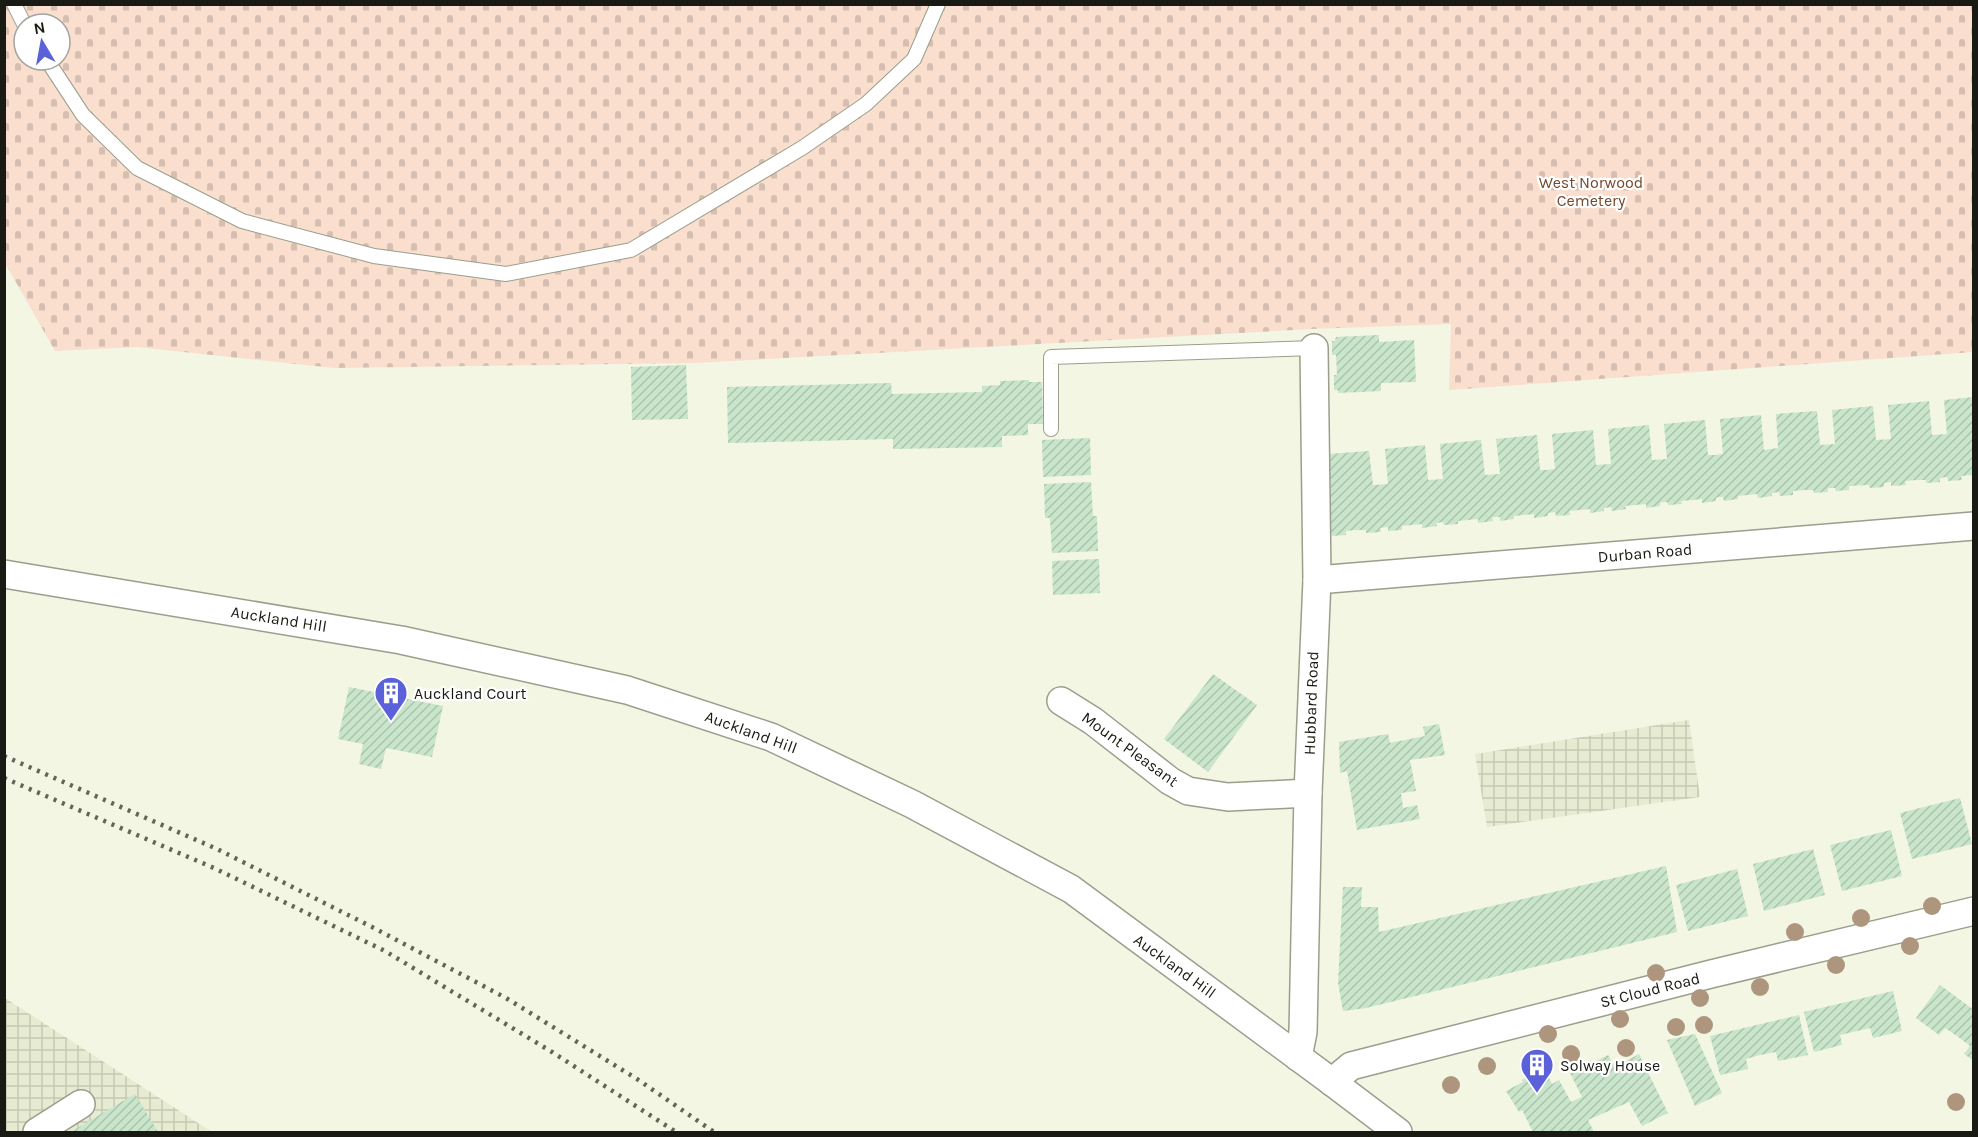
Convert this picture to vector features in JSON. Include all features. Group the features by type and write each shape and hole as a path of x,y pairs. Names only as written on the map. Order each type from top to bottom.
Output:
{"street":[{"name":"Hubbard Road","path":"1298,1057 1303,1022 1308,794 1317,580 1314,348"},
{"name":"Durban Road","path":"1317,580 1974,526"},
{"name":"Auckland Hill","path":"4,574 401,639 627,690 771,736 912,804 1071,889 1398,1132"},
{"name":"Mount Pleasant","path":"1061,701 1093,721 1170,781 1188,791 1228,797 1308,794"},
{"name":"St Cloud Road","path":"1332,1082 1351,1066 1974,910"},
{"path":"38,1132 81,1104"}],"lane":[{"path":"55,72 82,115 137,168 242,221 374,256 506,274 631,250 802,148 866,104 914,59 938,4"},
{"path":"1052,429 1051,357 1314,348"}],"shaded area":[{"path":"1689,720 1700,797 1487,827 1475,754"},
{"path":"5,998 212,1132 5,1132"}],"green space":[{"name":"West Norwood Cemetery","path":"4,5 1973,5 1973,352 1449,390 1451,324 1311,329 695,363 334,368 137,347 55,351 5,263"}],"building":[{"path":"1379,335 1379,342 1414,340 1416,382 1381,383 1381,391 1338,393 1338,390 1334,390 1334,375 1337,375 1336,355 1332,355 1332,341 1335,341 1336,337"},
{"path":"686,365 688,419 632,420 631,367"},
{"path":"1029,380 1029,382 1042,382 1043,424 1028,424 1028,435 1002,436 1002,447 893,449 893,439 728,443 727,387 891,383 892,394 982,392 982,386 1000,385 1000,381"},
{"path":"1974,397 1974,475 1961,476 1962,480 1948,481 1947,477 1940,478 1940,482 1926,483 1926,480 1916,480 1905,481 1906,485 1891,486 1891,482 1884,483 1884,487 1849,486 1849,490 1836,491 1835,488 1828,488 1828,492 1814,493 1813,490 1804,490 1793,491 1793,495 1780,496 1779,492 1772,493 1772,496 1758,498 1757,494 1738,496 1738,499 1724,501 1723,497 1719,497 1716,501 1702,503 1702,499 1681,501 1682,504 1668,505 1667,502 1663,502 1660,506 1646,508 1646,504 1625,506 1626,509 1612,511 1611,507 1604,508 1604,511 1590,513 1590,509 1569,511 1570,515 1556,516 1555,512 1548,513 1548,516 1534,518 1534,514 1514,516 1514,519 1500,521 1500,517 1495,517 1492,518 1493,521 1478,523 1478,519 1458,521 1458,524 1436,523 1437,526 1422,528 1422,524 1402,526 1402,530 1388,531 1388,527 1380,528 1381,532 1366,533 1366,530 1356,530 1346,531 1346,535 1332,536 1331,532 1327,533 1324,490 1331,489 1328,454 1369,451 1373,485 1388,484 1385,449 1425,445 1428,480 1443,479 1440,444 1481,440 1485,475 1500,474 1496,439 1537,435 1540,470 1547,470 1555,469 1552,434 1593,430 1596,465 1611,464 1608,429 1649,425 1652,460 1667,459 1664,424 1705,420 1708,455 1715,455 1723,454 1720,419 1761,415 1764,450 1778,448 1776,414 1817,411 1820,445 1835,444 1832,410 1873,406 1876,440 1891,439 1888,405 1929,401 1932,435 1947,434 1944,400"},
{"path":"1090,438 1091,475 1043,477 1042,440"},
{"path":"1091,482 1093,516 1097,516 1098,551 1052,553 1050,518 1045,518 1044,484"},
{"path":"1099,559 1100,593 1053,595 1052,561"},
{"path":"1213,674 1257,705 1208,772 1164,739"},
{"name":"Auckland Court","path":"349,687 443,706 432,757 386,748 381,769 359,764 363,744 338,739"},
{"path":"1439,724 1445,755 1410,760 1416,791 1401,793 1403,808 1417,805 1420,819 1357,830 1347,771 1340,773 1339,742 1388,734 1390,743 1425,736 1423,727"},
{"path":"1960,798 1972,844 1912,859 1900,813"},
{"path":"1891,830 1902,876 1842,891 1830,845"},
{"path":"1813,849 1825,895 1764,911 1753,864"},
{"path":"1666,866 1677,932 1366,1008 1343,1011 1338,983 1343,887 1362,887 1361,907 1378,907 1379,932"},
{"path":"1737,869 1748,916 1688,931 1676,885"},
{"path":"1940,985 1974,1010 1974,1061 1964,1054 1970,1046 1957,1036 1945,1028 1939,1035 1916,1018"},
{"path":"1893,991 1902,1031 1873,1038 1870,1028 1840,1035 1842,1045 1814,1052 1804,1012"},
{"path":"1799,1015 1808,1055 1778,1061 1776,1052 1760,1055 1746,1059 1748,1069 1720,1075 1710,1036"},
{"path":"1695,1034 1722,1093 1695,1106 1667,1040"},
{"name":"Solway House","path":"1639,1054 1668,1113 1642,1126 1629,1102 1588,1120 1594,1132 1533,1132 1522,1110 1519,1112 1506,1091 1523,1082 1522,1080 1545,1070 1552,1084 1559,1080 1571,1102 1582,1097 1570,1073 1580,1068 1579,1066 1591,1060 1592,1063 1608,1055 1615,1067"},
{"path":"135,1094 158,1132 71,1132 89,1121"}],"railway":[{"path":"4,756 217,849 374,928 506,998 637,1079 714,1132"},
{"path":"4,778 214,868 385,951 552,1052 676,1132"}],"place":[{"name":"Auckland Court","path":"391,722"},
{"name":"Solway House","path":"1537,1094"}]}
